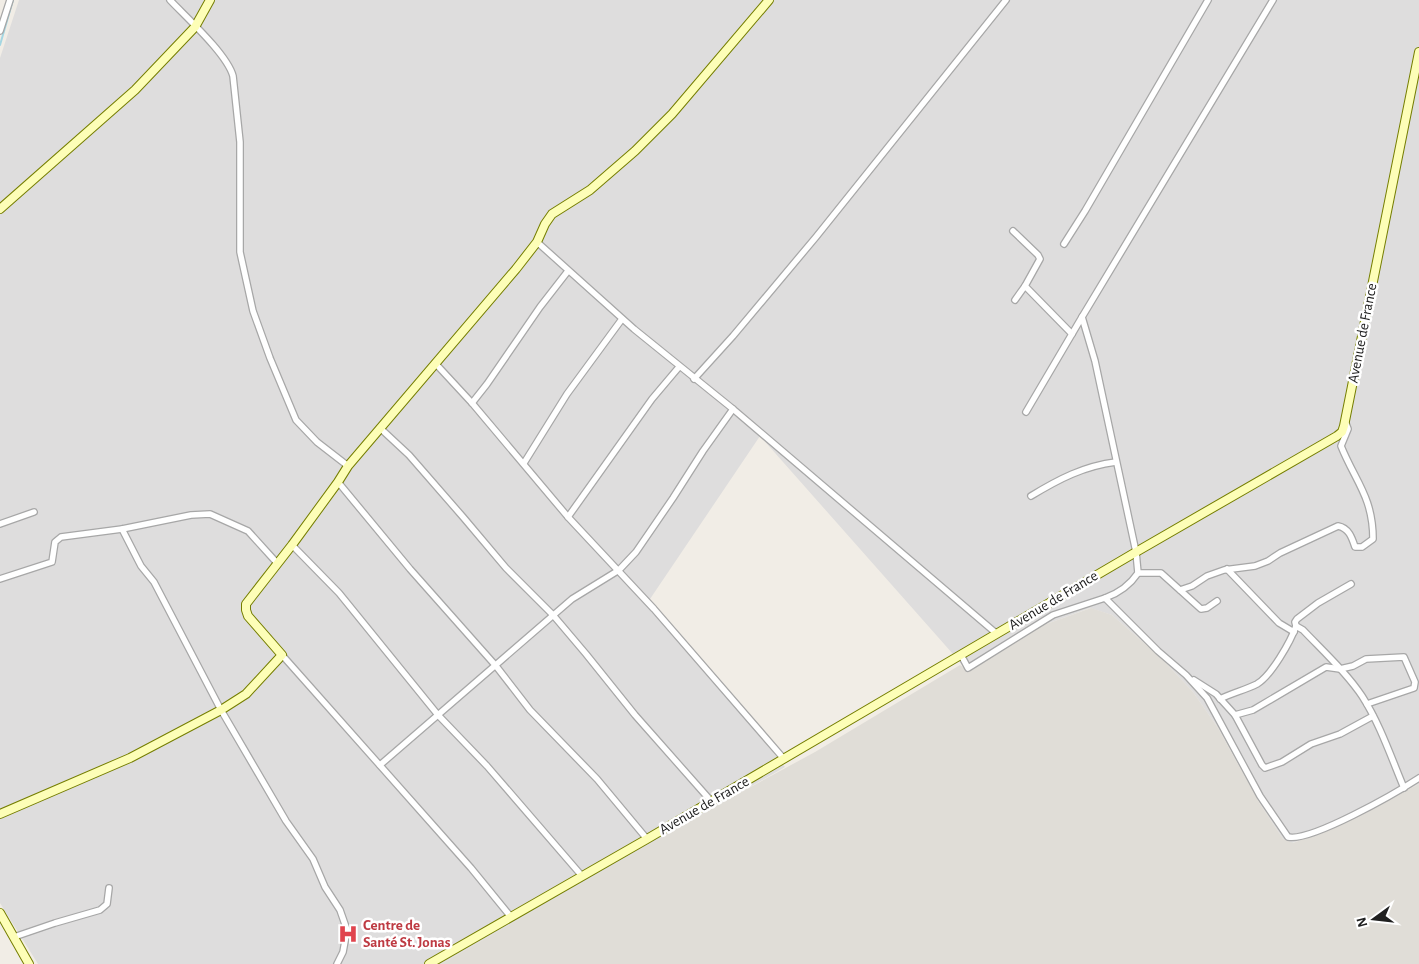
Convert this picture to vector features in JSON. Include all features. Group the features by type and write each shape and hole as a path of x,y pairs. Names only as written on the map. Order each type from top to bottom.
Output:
{"main road":[{"path":"0,210 128,96 195,27 210,0"},
{"path":"0,814 130,758 222,710 246,694 282,655 248,616 246,604 292,545 348,466 491,299 537,242 552,214 590,190 635,151 672,114 770,0"},
{"name":"Avenue de France","path":"430,964 1323,445 1342,432 1419,52"},
{"path":"0,913 29,964"}],"street":[{"path":"0,31 10,0"},
{"path":"170,0 230,66 233,76 240,142 240,252 254,314 270,358 296,420 317,442 348,466"},
{"path":"694,379 733,336 809,244 1006,0"},
{"path":"1064,244 1208,0"},
{"path":"1026,412 1273,0"},
{"path":"1013,231 1039,257 1038,264 1015,300"},
{"path":"537,242 622,319 733,409 997,634"},
{"path":"472,403 519,339 540,306 568,271"},
{"path":"1025,286 1072,334"},
{"path":"962,654 968,668 1053,615 1113,595 1131,582 1138,573 1136,552 1095,361 1082,317"},
{"path":"524,463 567,394 622,319"},
{"path":"435,363 524,463 568,517 619,570 784,759"},
{"path":"568,517 652,399 679,367"},
{"path":"380,765 574,597 619,570 636,552 702,451 733,409"},
{"path":"1180,590 1192,586 1207,576 1227,570 1254,566 1268,561 1280,553 1338,526 1344,527 1350,534 1356,547 1362,546 1373,538 1373,524 1367,497 1341,446 1348,430 1345,420"},
{"path":"380,428 409,455 464,517 502,565 553,615 635,715 711,801"},
{"path":"1031,496 1088,466 1116,462"},
{"path":"338,482 410,569 496,666 530,710 597,779 647,839"},
{"path":"0,524 34,512"},
{"path":"0,578 52,562 54,560 55,542 61,537 122,529 191,515 210,514 248,531 277,563"},
{"path":"122,529 141,566 153,579 222,710 286,820 312,859 325,888 340,910 347,930 343,952 337,964"},
{"path":"292,545 339,593 438,715 487,766 582,876"},
{"path":"1227,570 1279,622 1294,632"},
{"path":"1138,573 1161,573 1201,609 1207,608 1217,600"},
{"path":"1220,699 1259,683 1281,656 1294,632 1297,618 1318,603 1351,584"},
{"path":"1105,598 1158,651 1186,675 1220,699 1235,715 1265,768 1282,762 1311,744 1340,734 1373,716"},
{"path":"1296,626 1303,630 1356,687 1373,716 1404,788"},
{"path":"282,655 471,868 511,918"},
{"path":"1235,715 1253,710 1326,668 1340,669 1353,666 1366,659 1402,657 1406,659 1415,682 1414,688 1367,704"},
{"path":"1186,675 1207,698 1260,796 1288,837 1295,839 1305,836 1349,817 1419,778"},
{"path":"14,937 100,910 107,904 109,888"}],"shaded area":[{"path":"19,0 1419,0 1419,784 1318,834 1292,843 1283,839 1260,804 1218,728 1193,692 1161,658 1112,615 1090,608 1041,626 968,671 760,436 648,602 785,767 441,964 38,964 0,903 0,58"},
{"path":"1091,608 1112,615 1161,658 1193,692 1218,728 1260,804 1283,839 1293,843 1318,834 1419,784 1419,964 441,964 725,801 815,752 960,665 968,671 1041,626"}],"waterway":[{"path":"0,45 13,0"}],"place":[{"name":"Centre de Santé St. Jonas","path":"348,934"}]}
